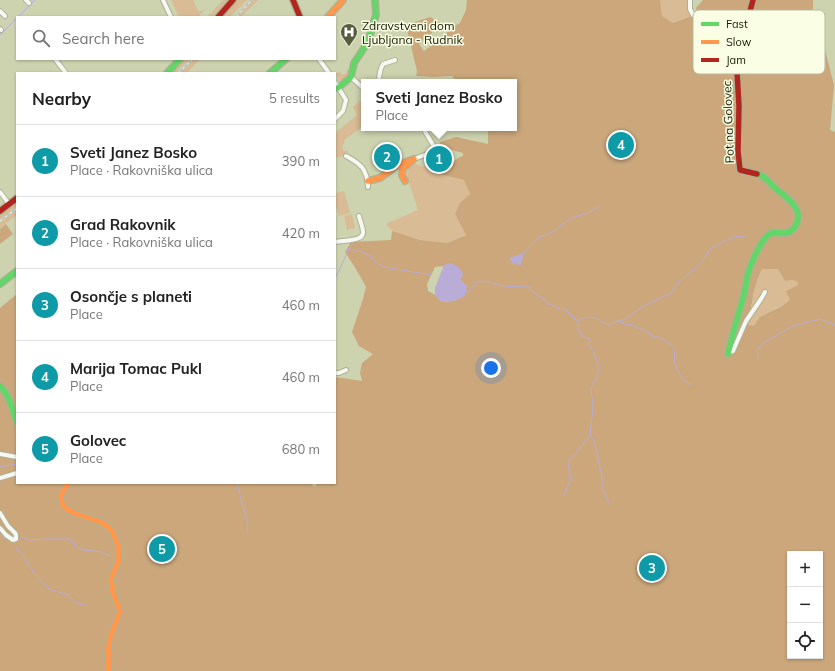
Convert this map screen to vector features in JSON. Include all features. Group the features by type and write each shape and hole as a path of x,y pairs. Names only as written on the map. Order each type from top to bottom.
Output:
{"street":[{"path":"163,0 171,16"},
{"path":"219,16 233,0"},
{"path":"293,0 300,16"},
{"path":"329,16 343,0"},
{"path":"338,88 351,77 354,63 366,45 372,31 376,15 375,0"},
{"path":"690,0 690,9 693,15"},
{"name":"Pot na Golovec","path":"750,10 753,0"},
{"path":"0,11 5,16"},
{"path":"55,60 65,72"},
{"path":"168,72 179,60"},
{"path":"271,72 285,60"},
{"path":"320,60 328,72"},
{"path":"379,79 380,69 383,64 394,60"},
{"name":"Pot na Golovec","path":"728,353 748,276 760,247 770,234 774,232 788,233 797,223 798,218 795,206 768,180 763,176 740,170 738,151 739,106 737,74"},
{"path":"351,77 361,86"},
{"path":"336,84 346,100 343,111 336,118"},
{"path":"346,156 358,163 365,171 368,184 380,178 398,165 432,152 434,149 433,145 425,131"},
{"path":"405,181 402,175 403,168 414,159"},
{"path":"0,192 10,204"},
{"path":"0,211 16,199"},
{"path":"336,242 356,239 363,235 359,216"},
{"path":"0,284 16,272"},
{"path":"728,353 733,351 746,320 765,292"},
{"path":"336,373 346,370"},
{"path":"0,386 12,404 16,418"},
{"path":"0,454 16,457"},
{"path":"0,478 16,473"},
{"path":"67,484 61,494 64,506 75,513 108,526 112,531 119,548 118,566 112,573 111,582 120,612 109,641 109,671"},
{"path":"0,513 16,535 16,539 13,540 0,528"}],"shaded area":[{"path":"171,0 193,0 199,12 205,9 200,16 179,16"},
{"path":"223,0 228,0 213,16 208,16"},
{"path":"236,0 247,0 231,16 222,16"},
{"path":"254,0 258,0 242,16 239,16"},
{"path":"467,0 660,0 662,16 673,23 693,16 693,74 825,74 825,50 834,85 830,130 835,132 835,671 0,671 0,308 16,295 16,484 311,484 315,487 316,484 336,484 336,377 362,381 360,373 362,363 373,354 359,346 352,332 366,287 345,252 351,242 391,240 392,231 420,240 447,243 466,235 455,214 460,203 470,194 464,180 443,175 432,163 436,162 436,160 446,158 447,162 452,163 463,156 463,153 441,147 440,142 456,137 488,144 488,131 517,131 517,79 454,79 452,76 416,76 417,71 406,25 430,17 442,24 419,44 424,51 444,36 451,28 460,23 466,10","holes":["447,264 458,267 459,279 466,288 464,296 447,302 441,301 428,291 427,284 435,267 445,266","762,269 778,269 785,281 793,280 798,282 798,285 786,291 790,300 782,306 760,317 754,326 746,324 754,311 751,309 755,289"]},
{"path":"660,0 690,0 693,9 692,16 673,23 662,16"},
{"path":"703,0 813,0 813,10 697,10 696,8"},
{"path":"370,32 349,75 342,83 336,74 340,72 342,75 347,73 346,70 349,70 351,61"},
{"path":"182,60 189,60 176,72 171,72"},
{"path":"194,60 199,60 188,72 181,72"},
{"path":"361,101 361,128 344,140 345,142 342,147 343,150 348,151 348,153 336,158 336,132 356,116 353,107"},
{"path":"414,163 423,167 432,163 443,175 464,180 470,194 460,203 455,214 466,234 447,243 420,240 392,231 386,224 418,210 408,179 407,169"},
{"path":"344,191 350,213 339,216 336,206 336,193"},
{"path":"16,201 16,207 0,220 0,214"},
{"path":"16,211 16,216 0,228 0,223"},
{"path":"352,214 355,228 347,230 344,216"},
{"path":"6,224 13,234 0,244 0,229"},
{"path":"521,254 523,255 521,266 511,262 512,261 510,258"},
{"path":"451,263 458,267 463,273 460,279 467,285 467,290 464,296 459,299 441,301 435,295 435,288 444,265"},
{"path":"762,269 778,269 785,281 793,280 798,282 798,285 791,300 774,309 755,326 746,324 751,309 756,282"}],"waterway":[{"path":"19,16 35,0"},
{"path":"0,35 16,19"},
{"path":"523,254 541,236 547,235 575,217 588,213 600,206"},
{"path":"579,320 593,317 609,324 624,320 642,307 671,293 677,284 701,263 711,248 733,237 746,236"},
{"path":"348,248 366,254 384,267 431,275"},
{"path":"336,277 349,249"},
{"path":"466,293 480,281 488,281 489,283 506,286 527,286 548,304 561,310 565,309 576,320 579,320 577,326 581,335 590,340 589,344 595,355 598,366 597,376 591,388 593,408 590,435 576,454 570,459 568,466 571,478 564,496"},
{"path":"758,359 757,351 762,344 792,326 820,319 835,325"},
{"path":"618,321 632,325 649,333 653,337 659,337 672,345 674,349 675,365 682,379 691,385"},
{"path":"590,435 594,441 602,476 602,487 609,503"},
{"path":"0,467 16,464"},
{"path":"237,484 248,524 247,532"},
{"path":"0,535 5,539"},
{"path":"21,537 30,540 69,539 77,547 85,550 102,552 110,556"},
{"path":"15,547 25,558 36,575 49,589 68,595 77,603 85,605"}],"railway":[{"path":"237,16 252,0"},
{"path":"179,72 192,60"},
{"path":"0,221 16,209"}],"traffic: fast":[{"path":"338,88 351,77 354,63 369,38 376,15 375,0"},
{"path":"168,72 179,60"},
{"path":"271,72 285,60"},
{"path":"728,354 744,295 748,272 758,250 768,235 789,232 795,227 798,219 796,209 790,200 764,177 757,174"},
{"path":"0,284 16,272"},
{"path":"0,386 8,398 16,419"}],"traffic: slow":[{"path":"329,16 343,0"},
{"path":"368,181 380,178 398,165 414,159 403,168 402,175 405,181"},
{"path":"67,484 61,495 62,504 74,513 107,526 112,531 119,548 119,560 111,580 113,592 120,612 110,637 108,657 109,671"}],"traffic: jam":[{"path":"219,16 233,0"},
{"path":"293,0 300,16"},
{"path":"750,10 753,0"},
{"path":"737,74 739,106 738,151 740,170 757,174"},
{"path":"0,211 16,199"}],"place":[{"name":"Zdravstveni dom Ljubljana - Rudnik","path":"349,47"},
{"name":"Marija Tomac Pukl","path":"621,145"},
{"name":"Grad Rakovnik","path":"387,157"},
{"name":"Sveti Janez Bosko","path":"439,159"},
{"name":"Golovec","path":"162,549"},
{"name":"Osončje s planeti","path":"652,568"}]}
